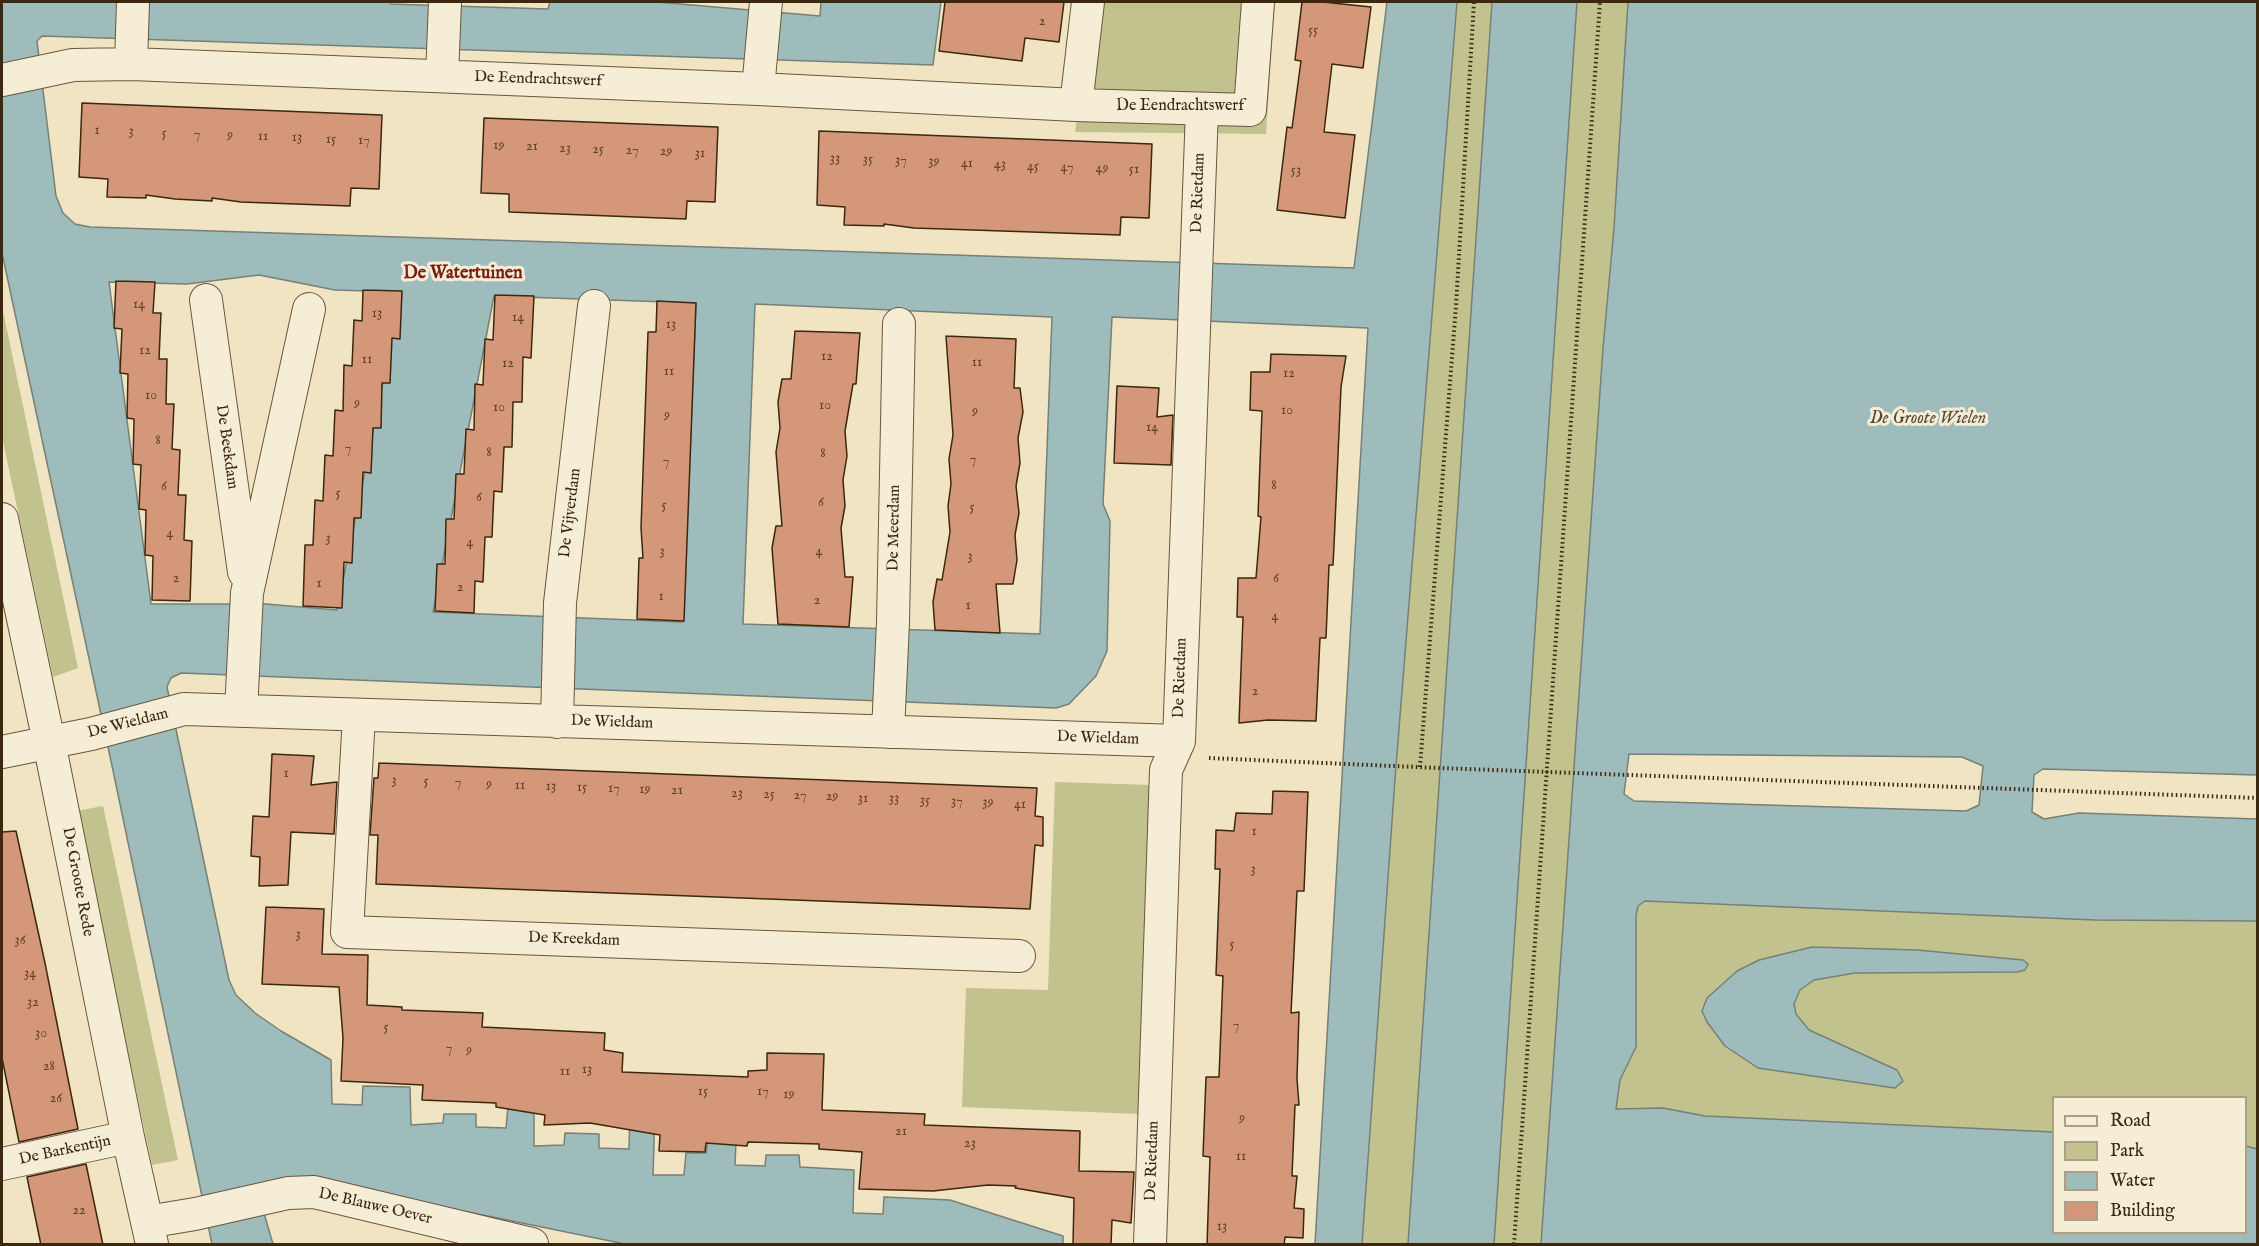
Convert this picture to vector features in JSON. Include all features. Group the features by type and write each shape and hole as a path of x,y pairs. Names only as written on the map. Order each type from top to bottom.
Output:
{"street":[{"path":"132,56 133,2"},
{"path":"442,69 446,2"},
{"path":"1076,105 1088,2"},
{"name":"De Eendrachtswerf","path":"2,80 73,65 132,56 759,79 1076,105 1250,110 1258,2"},
{"path":"759,79 766,3"},
{"name":"De Rietdam","path":"1150,1245 1166,770 1176,749 1195,328 1202,109"},
{"name":"De Beekdam","path":"206,300 247,593"},
{"name":"De Vijverdam","path":"557,711 560,603 594,306"},
{"name":"De Beekdam","path":"242,700 247,593 309,309"},
{"name":"De Meerdam","path":"889,722 899,324"},
{"name":"De Groote Rede","path":"2,519 128,1137 150,1233"},
{"name":"De Wieldam","path":"2,752 91,734 184,710 242,700 359,715 557,711 889,722 1176,749"},
{"name":"De Kreekdam","path":"359,715 347,932 1019,956"},
{"name":"De Barkentijn","path":"2,1164 128,1137"},
{"name":"De Blauwe Oever","path":"150,1233 195,1214 288,1193 314,1192 532,1245"}],"path":[{"path":"1420,767 1456,306 1474,2"},
{"path":"1514,1245 1600,2"},
{"path":"1176,749 1324,763 2258,798"}],"green space":[{"path":"1093,2 1275,2 1266,134 1075,132"},
{"path":"1457,2 1492,2 1413,1183 1408,1244 1362,1244 1395,779"},
{"path":"1577,2 1628,2 1614,228 1603,348 1541,1244 1494,1244"},
{"path":"2,306 78,668 53,677 2,437"},
{"path":"1055,782 1152,785 1140,1114 962,1107 966,988 1048,990"},
{"path":"103,806 178,1160 152,1165 76,811"},
{"path":"1645,901 2095,920 2257,921 2257,1149 2247,1146 2247,1096 2052,1096 2052,1132 1705,1116 1663,1108 1616,1109 1620,1080 1636,1047 1636,916 1638,906","holes":["1812,947 1917,950 2023,960 2025,970 1856,973 1814,980 1800,990 1794,1004 1796,1014 1809,1030 1897,1070 1725,1046 1707,1022 1702,1011 1707,998 1737,971 1759,960"]}],"water":[{"path":"2,2 390,2 390,4 548,9 550,2 657,2 820,16 821,2 941,2 933,65 42,36 37,41 56,196 63,213 75,224 90,227 1354,268 1387,2 1457,2 1395,779 1362,1244 1315,1244 1368,328 1112,317 1103,504 1110,521 1107,651 1096,676 1069,704 1056,708 181,673 171,678 167,687 229,980 236,995 255,1013 331,1060 332,1104 362,1105 363,1086 410,1087 411,1125 443,1123 444,1114 476,1114 476,1127 506,1128 508,1107 534,1109 534,1146 564,1145 565,1133 599,1134 599,1148 629,1149 630,1111 655,1111 653,1175 684,1175 686,1153 706,1153 708,1140 736,1142 735,1165 765,1166 766,1155 799,1155 800,1167 854,1170 853,1213 883,1214 884,1197 950,1200 1063,1236 1063,1244 625,1244 306,1179 256,1186 273,1244 212,1244 2,253","holes":["259,275 335,290 401,292 337,610 266,604 151,604 109,282 187,284","494,296 696,303 683,622 433,612","755,304 1052,317 1040,634 743,624"]},
{"path":"1492,2 1577,2 1494,1244 1408,1244"},
{"name":"De Groote Wielen","path":"1628,2 2257,2 2257,775 2043,769 2034,775 2032,812 2044,819 2079,813 2257,819 2257,921 2095,920 1645,901 1638,906 1636,916 1636,1047 1620,1080 1616,1109 1663,1108 1705,1116 2052,1132 2052,1234 2247,1234 2247,1146 2257,1149 2257,1244 1541,1244 1603,348 1614,228","holes":["1629,754 1962,757 1983,766 1979,805 1966,811 1634,801 1624,794"]},
{"path":"1812,947 1917,950 2023,960 2028,964 2025,970 2017,972 1855,973 1814,980 1800,990 1794,1004 1796,1014 1809,1030 1897,1070 1903,1081 1895,1088 1758,1068 1725,1046 1707,1022 1702,1011 1707,998 1737,971 1759,960"}],"building":[{"path":"945,2 1064,2 1059,42 1025,38 1022,61 939,51"},
{"path":"1302,2 1371,7 1363,68 1332,64 1324,132 1355,135 1345,218 1277,210 1287,127 1292,128 1301,61 1295,60"},
{"path":"82,103 382,115 379,189 351,188 350,206 241,202 212,198 212,201 146,195 146,198 107,197 108,179 79,177"},
{"path":"484,118 718,127 715,202 687,201 686,219 509,212 509,194 481,193"},
{"path":"819,131 1152,144 1149,218 1121,217 1120,235 914,228 884,224 884,226 844,225 845,207 817,205"},
{"path":"116,281 155,282 153,313 161,313 159,359 167,359 166,404 174,404 172,449 180,450 178,495 186,495 184,540 192,541 190,601 152,600 153,556 145,555 146,510 139,509 141,465 133,464 134,419 127,418 128,374 120,373 122,329 114,328"},
{"path":"363,290 402,291 400,339 392,338 390,383 382,383 381,428 373,428 371,473 363,472 361,518 354,518 352,563 344,562 342,608 303,606 305,545 313,545 315,500 323,501 325,455 333,456 335,410 343,411 344,365 352,366 354,320 362,321"},
{"path":"495,295 534,296 531,358 523,357 522,402 513,402 512,447 504,447 502,492 494,491 492,537 485,537 483,582 475,581 474,613 435,611 437,564 445,564 446,519 454,519 456,474 464,474 466,429 474,430 475,384 483,385 485,339 493,340"},
{"path":"657,301 696,303 684,621 637,619 639,558 643,558 641,528 648,332 656,332"},
{"path":"795,331 860,333 856,384 853,384 845,431 847,456 843,480 845,506 841,528 845,577 853,577 849,627 778,624 772,548 776,526 782,526 776,452 780,428 778,402 782,379 791,379"},
{"path":"946,336 1016,339 1014,388 1020,388 1023,412 1018,438 1020,463 1016,486 1019,513 1015,535 1017,560 1013,584 996,584 1000,633 935,630 933,602 937,579 942,580 950,532 949,459 953,435"},
{"path":"1271,354 1346,356 1341,387 1333,565 1329,565 1326,638 1320,638 1316,721 1268,720 1239,723 1243,617 1237,617 1238,578 1256,578 1261,517 1258,516 1262,411 1250,410 1251,372 1270,372"},
{"path":"1117,386 1159,388 1157,417 1173,415 1171,465 1114,463"},
{"path":"272,754 314,756 311,785 337,782 334,834 291,832 288,885 259,886 260,857 251,856 253,816 269,817"},
{"path":"379,763 1037,788 1035,816 1043,817 1043,846 1035,845 1030,909 376,884 378,835 370,835 374,778 378,778"},
{"path":"1273,791 1308,792 1304,891 1297,891 1291,1013 1299,1012 1297,1079 1299,1105 1295,1105 1292,1176 1297,1176 1294,1208 1304,1209 1303,1238 1285,1237 1284,1245 1207,1245 1210,1157 1203,1156 1206,1077 1219,1077 1223,976 1216,975 1220,869 1215,869 1216,830 1234,831 1236,813 1272,814"},
{"path":"16,831 78,1129 19,1142 2,1058 2,832"},
{"path":"266,907 324,909 322,954 368,955 367,1005 402,1007 402,1010 483,1013 482,1027 605,1033 604,1050 623,1053 622,1072 748,1077 748,1071 767,1070 767,1053 824,1054 822,1110 925,1114 924,1125 1080,1131 1079,1171 1134,1172 1131,1223 1112,1220 1111,1245 1073,1245 1074,1198 1015,1188 1016,1186 988,1185 933,1191 859,1189 862,1152 819,1149 819,1144 748,1142 747,1146 706,1143 705,1152 659,1151 660,1135 590,1123 544,1125 545,1115 496,1107 496,1103 422,1100 423,1085 341,1081 343,1038 339,987 262,984"},
{"path":"86,1164 103,1245 41,1245 27,1177"}],"district":[{"name":"De Watertuinen","path":"463,274"}]}
